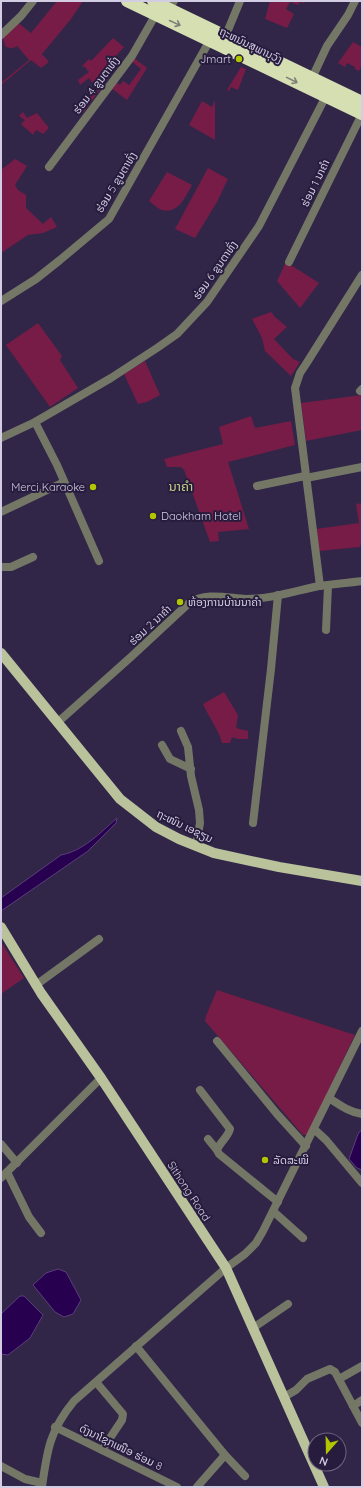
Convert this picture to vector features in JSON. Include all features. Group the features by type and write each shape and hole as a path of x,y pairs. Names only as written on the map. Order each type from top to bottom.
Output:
{"highway":[{"name":"ຖະຫນົນສຸພານຸວົງ","path":"127,1 362,114"},
{"name":"ຖະຫນົນສຸພານຸວົງ","path":"153,1 172,5 226,35 362,102"}],"main road":[{"name":"ຖະໜົນ ເອຊຽນ","path":"1,653 120,799 156,827 196,846 218,854 279,867 362,881"},
{"name":"Sithong Road","path":"1,928 36,985 101,1078 226,1268 324,1487"}],"street":[{"path":"1,35 21,16 33,1"},
{"path":"226,35 240,1"},
{"path":"312,78 328,46 348,15 354,1"},
{"name":"ຮ່ອມ 4 ຂູນຕາທົ່ງ","path":"49,167 132,56 156,14"},
{"name":"ຮ່ອມ 5 ຂູນຕາທົ່ງ","path":"1,301 36,279 109,219 210,40"},
{"name":"ຮ່ອມ 6 ຂູນຕາທົ່ງ","path":"1,438 35,422 111,378 157,348 176,334 207,302 259,226 326,96"},
{"name":"ຮ່ອມ 1 ນາຄຳ","path":"289,262 362,114"},
{"path":"326,630 324,586 306,477 295,396 296,382 362,275"},
{"path":"35,422 64,482 99,562"},
{"path":"257,486 362,467"},
{"path":"1,512 64,482"},
{"path":"1,567 11,567 33,557"},
{"name":"ຮ່ອມ 2 ນາຄຳ","path":"57,722 194,599 212,597 248,599 362,581"},
{"path":"253,823 272,669 278,595"},
{"path":"181,731 188,747 190,769 200,816 196,846"},
{"path":"162,745 170,758 190,769"},
{"path":"36,985 99,939"},
{"path":"1,1466 25,1479 42,1485 48,1449 55,1427 74,1400 256,1243 274,1212 362,1031"},
{"path":"217,1041 277,1114 306,1146"},
{"path":"41,1233 29,1217 4,1175 101,1078"},
{"path":"200,1090 230,1128 217,1150"},
{"path":"329,1098 346,1109 362,1114"},
{"path":"314,1129 326,1140 362,1183"},
{"path":"208,1139 219,1154 278,1202"},
{"path":"1,1144 17,1163"},
{"path":"274,1212 303,1238"},
{"path":"253,1328 288,1304"},
{"path":"136,1346 225,1455 245,1476"},
{"path":"339,1379 362,1366"},
{"path":"284,1397 296,1390 307,1379 330,1369 335,1372 362,1423"},
{"path":"96,1382 123,1414 122,1420 102,1450"},
{"path":"353,1406 362,1400"},
{"name":"ດົງນາໂຊກເໜືອ ຮ່ອມ 8","path":"55,1427 177,1487"},
{"path":"197,1487 225,1455"}],"shaded area":[{"path":"57,1 83,1 71,19 42,54 49,62 41,68 31,60 1,85 1,83 29,60 17,46 14,48 8,48 5,46 3,38 17,22 31,33"},
{"path":"270,1 306,1 304,3 300,2 298,5 290,2 286,9 294,14 287,28 265,19"},
{"path":"113,38 124,47 103,70 105,72 102,75 107,80 82,114 75,108 98,90 89,78 80,85 78,80 89,72 84,66 82,66 89,59 91,61"},
{"path":"353,42 362,47 362,66 359,71 347,63 345,67 338,63"},
{"path":"134,58 147,68 127,100 111,88 116,82 120,85 123,81 129,85 141,69 131,61"},
{"path":"241,67 246,69 238,90 231,87 229,91 227,90"},
{"path":"215,100 215,140 189,125 202,101 212,107"},
{"path":"23,112 27,118 37,113 49,128 43,134 36,130 33,135 21,124 25,120 19,116"},
{"path":"15,159 27,166 15,185 18,190 26,195 26,208 43,224 51,217 57,227 43,233 28,235 1,253 1,170"},
{"path":"208,168 228,179 217,202 195,238 175,229"},
{"path":"167,172 192,185 181,204 168,211 157,208 149,201"},
{"path":"286,262 319,283 300,308 277,281"},
{"path":"271,312 287,327 274,339 293,359 300,362 291,376 265,351 262,338 252,319"},
{"path":"38,323 62,356 60,360 78,388 50,407 6,345"},
{"path":"145,361 160,395 147,402 138,404 124,374"},
{"path":"362,395 362,430 306,441 301,403"},
{"path":"251,416 255,428 291,421 295,445 228,462 249,529 218,532 219,541 210,542 184,470 181,467 167,467 164,459 223,444 219,427"},
{"path":"362,503 362,540 360,547 319,551 316,529 359,523 356,504"},
{"path":"224,692 238,715 236,728 248,731 248,739 238,739 232,737 230,743 222,743 203,704"},
{"path":"117,818 116,823 88,851 1,911 1,898 61,855 77,850 98,835"},
{"path":"1,942 24,978 1,994"},
{"path":"217,990 355,1035 307,1135 303,1135 205,1021"},
{"path":"362,1129 362,1170 357,1168 349,1159 358,1134"},
{"path":"58,1269 66,1272 81,1300 73,1314 64,1317 55,1312 33,1285 46,1273"},
{"path":"20,1296 24,1296 43,1315 30,1338 8,1355 1,1354 1,1314"}],"place":[{"name":"Jmart","path":"239,59"},
{"name":"Merci Karaoke","path":"93,487"},
{"name":"Daokham Hotel","path":"153,516"},
{"name":"ຫ້ອງການບ້ານນາຄໍາ","path":"180,602"},
{"name":"ລັດສະໝີ","path":"265,1160"}],"district":[{"name":"ນາຄຳ","path":"181,486"}]}
